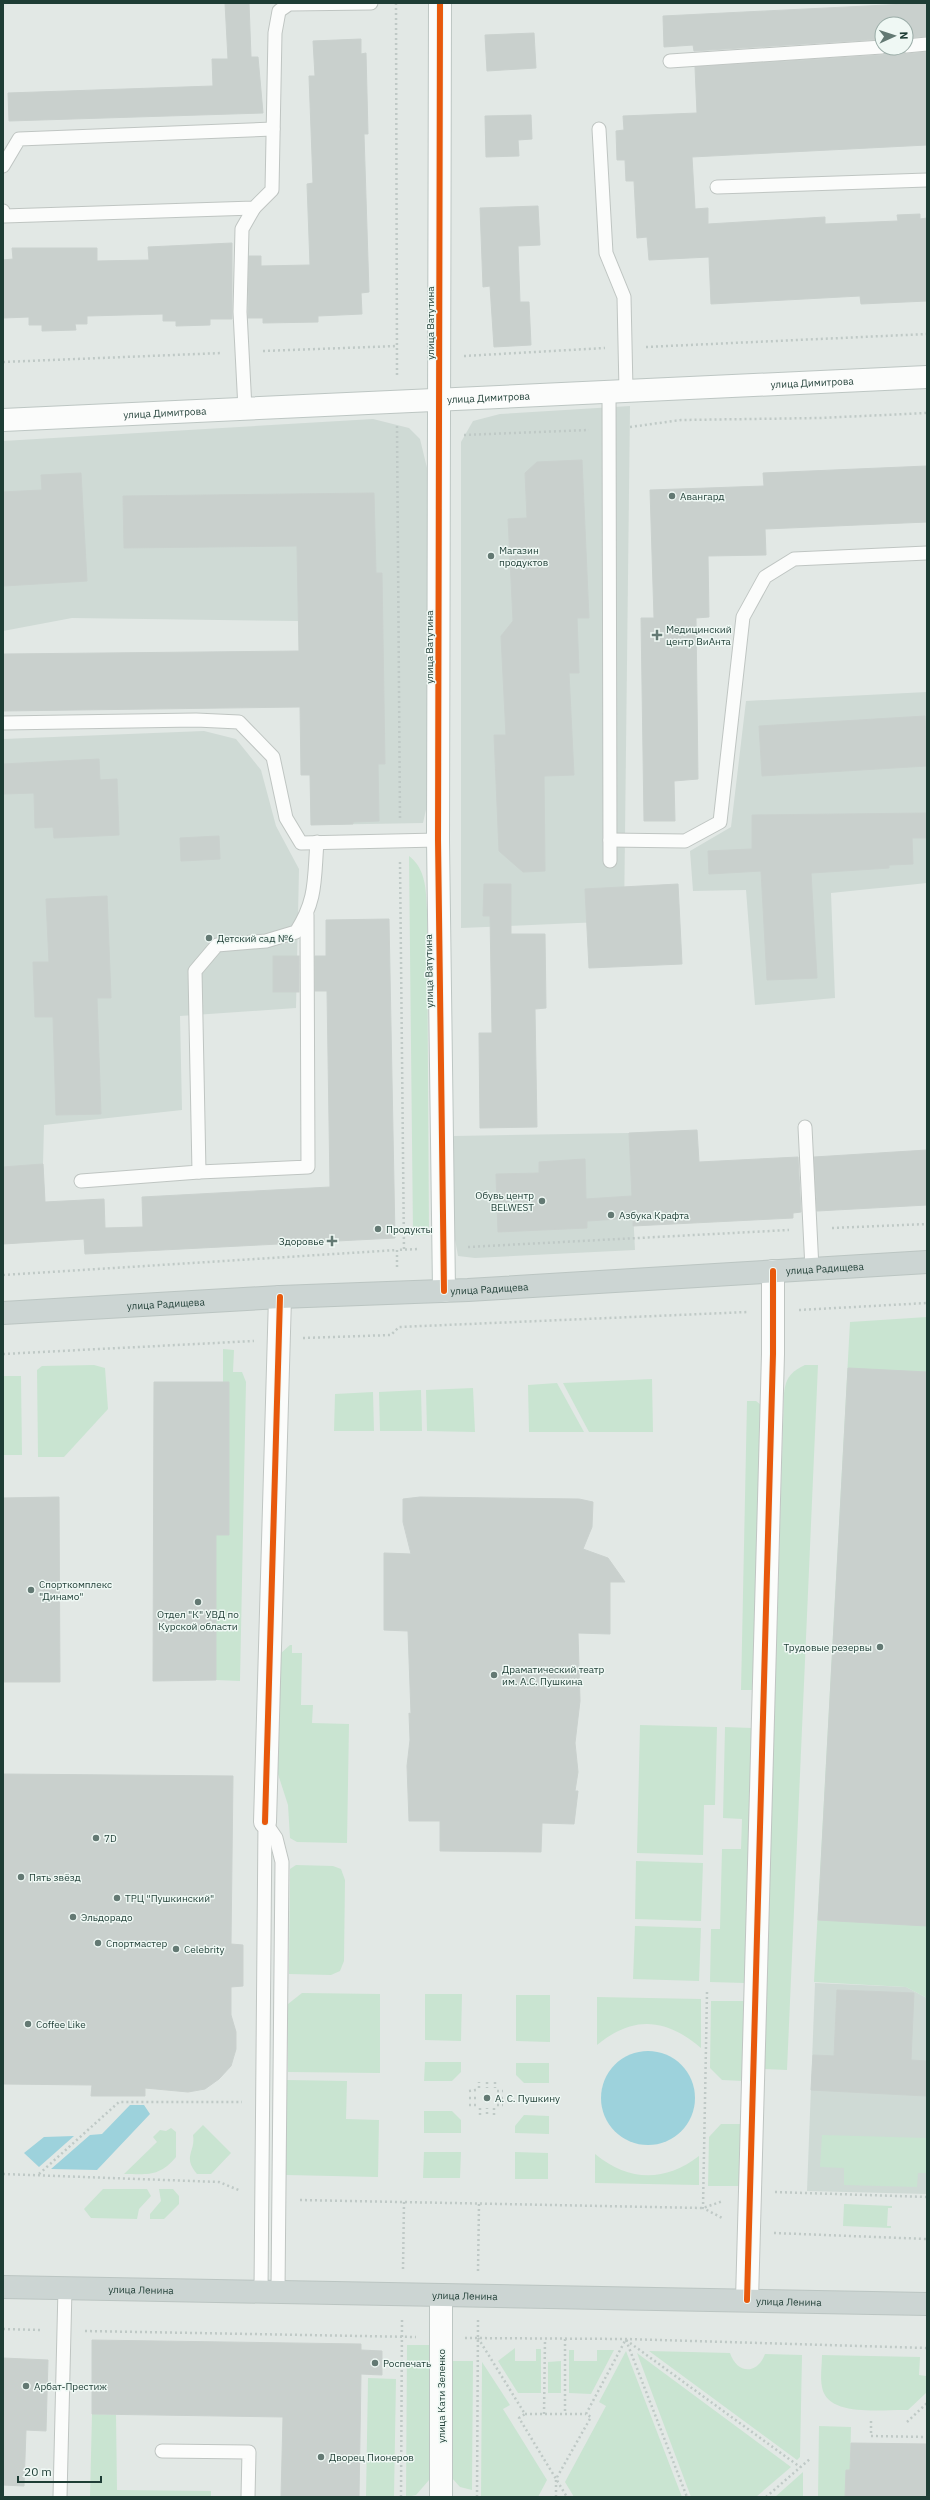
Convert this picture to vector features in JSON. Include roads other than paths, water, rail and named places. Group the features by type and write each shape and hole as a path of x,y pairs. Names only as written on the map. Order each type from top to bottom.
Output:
{"main road":[{"name":"улица Радищева","path":"3,1313 280,1297 468,1290 927,1262"},
{"name":"улица Ленина","path":"3,2287 927,2304"}],"street":[{"name":"улица Ватутина","path":"440,3 438,840 444,1291"},
{"name":"улица Димитрова","path":"3,420 618,390 927,377"},
{"path":"747,2300 773,1271"},
{"path":"265,1822 280,1297"},
{"name":"улица Кати Зеленко","path":"441,2295 441,2497"}],"lane":[{"path":"245,409 240,312 242,229 254,208 272,190 275,33 279,11 289,4 371,3"},
{"path":"914,45 927,44"},
{"path":"670,62 874,48"},
{"path":"3,166 19,139 273,129"},
{"path":"599,129 606,253 624,297 625,346 610,429 610,861"},
{"path":"717,187 927,180"},
{"path":"3,211 4,216 254,208"},
{"path":"610,840 684,841 720,822 743,617 764,576 794,559 927,552"},
{"path":"3,723 196,720 239,722 273,757 286,818 301,843 438,840"},
{"path":"199,1172 195,971 217,945 266,941 296,932 307,915 313,898 317,842"},
{"path":"81,1181 199,1172 308,1167 307,915"},
{"path":"805,1127 812,1269"},
{"path":"265,1822 262,2200 270,2291"},
{"path":"265,1822 276,1838 282,1862 279,2200 270,2291"},
{"path":"60,2497 65,2288"},
{"path":"162,2451 249,2452 248,2497"}],"water":[{"path":"648,2051 666,2055 681,2065 691,2080 695,2098 691,2116 681,2131 666,2141 648,2145 630,2141 615,2131 605,2116 601,2098 605,2080 615,2065 630,2055"},
{"path":"130,2105 144,2105 150,2114 97,2170 51,2169 90,2135 102,2134"},
{"path":"74,2136 39,2167 24,2153 44,2137"}],"place":[{"name":"Авангард","path":"672,496"},
{"name":"Магазин продуктов","path":"491,556"},
{"name":"Медицинский центр ВиАнта","path":"657,635"},
{"name":"Детский сад №6","path":"209,938"},
{"name":"Обувь центр BELWEST","path":"542,1201"},
{"name":"Азбука Крафта","path":"611,1215"},
{"name":"Продукты","path":"378,1229"},
{"name":"Здоровье","path":"332,1241"},
{"name":"Спорткомплекс \"Динамо\"","path":"31,1590"},
{"name":"Отдел \"К\" УВД по Курской области","path":"198,1602"},
{"name":"Трудовые резервы","path":"880,1647"},
{"name":"Драматический театр им. А.С. Пушкина","path":"494,1675"},
{"name":"7D","path":"96,1838"},
{"name":"Пять звёзд","path":"21,1877"},
{"name":"ТРЦ \"Пушкинский\"","path":"117,1898"},
{"name":"Эльдорадо","path":"73,1917"},
{"name":"Спортмастер","path":"98,1943"},
{"name":"Celebrity","path":"176,1949"},
{"name":"Coffee Like","path":"28,2024"},
{"name":"А. С. Пушкину","path":"487,2098"},
{"name":"Роспечать","path":"375,2363"},
{"name":"Арбат-Престиж","path":"26,2386"},
{"name":"Дворец Пионеров","path":"321,2457"}]}
